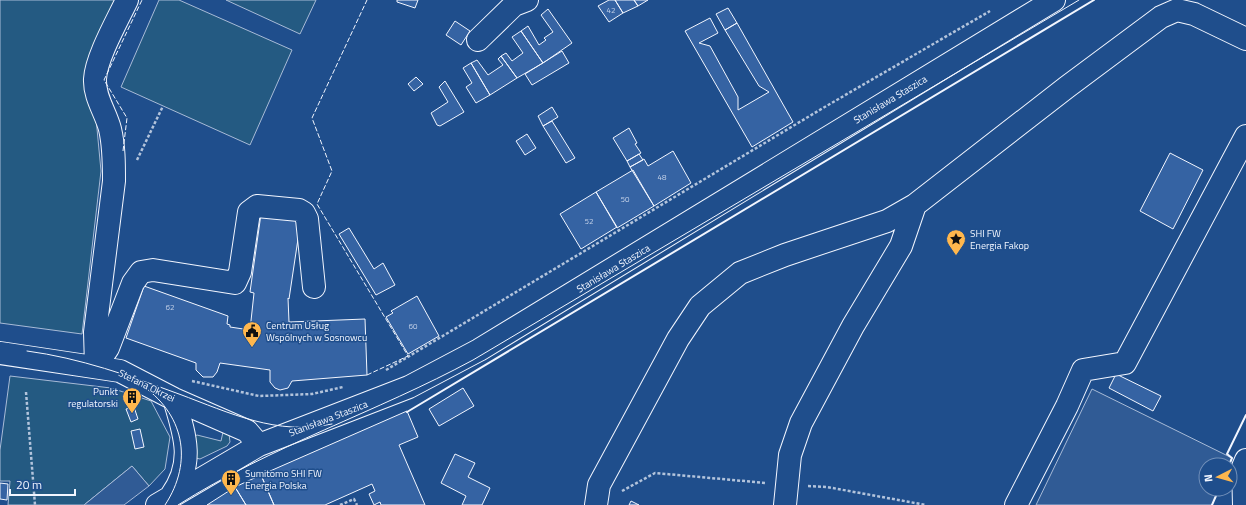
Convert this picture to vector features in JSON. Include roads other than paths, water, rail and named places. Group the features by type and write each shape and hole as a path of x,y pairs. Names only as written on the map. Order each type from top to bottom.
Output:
{"street":[{"path":"96,366 95,332 114,181 114,161 109,129 98,95 95,80 97,65 127,0"},
{"path":"478,40 514,5 527,0"},
{"name":"Stanisława Staszica","path":"164,500 259,445 409,387 479,350 1054,0"},
{"path":"596,505 599,484 678,339 700,306 740,273 785,255 887,221 915,205 1067,87 1161,17 1177,10 1194,14 1246,39"},
{"path":"1016,505 1068,406 1083,370 1125,363 1246,136"},
{"path":"786,495 790,455 801,423 853,326 900,246 915,205"},
{"path":"96,366 108,348 133,283 141,272 153,270 236,283 240,272 249,212 257,206 298,210 304,214 307,219 314,287"},
{"name":"Stefana Okrzei","path":"0,353 120,370 174,399 247,431 259,445"},
{"path":"164,500 180,483 185,470 186,454 184,435 174,399"},
{"path":"1244,505 1243,467 1246,460"}],"tram line":[{"path":"178,505 213,484 250,465 437,379 473,360 1079,0"},
{"path":"27,351 66,358 104,368 254,421 292,427 312,427 332,424"},
{"path":"140,384 155,396 167,409 175,423 180,439 180,472 165,505"}],"place":[{"name":"SHI FW Energia Fakop","path":"956,256"},
{"name":"Centrum Usług Wspólnych w Sosnowcu","path":"252,348"},
{"name":"Punkt regulatorski","path":"132,414"},
{"name":"Sumitomo SHI FW Energia Polska","path":"231,496"}]}
